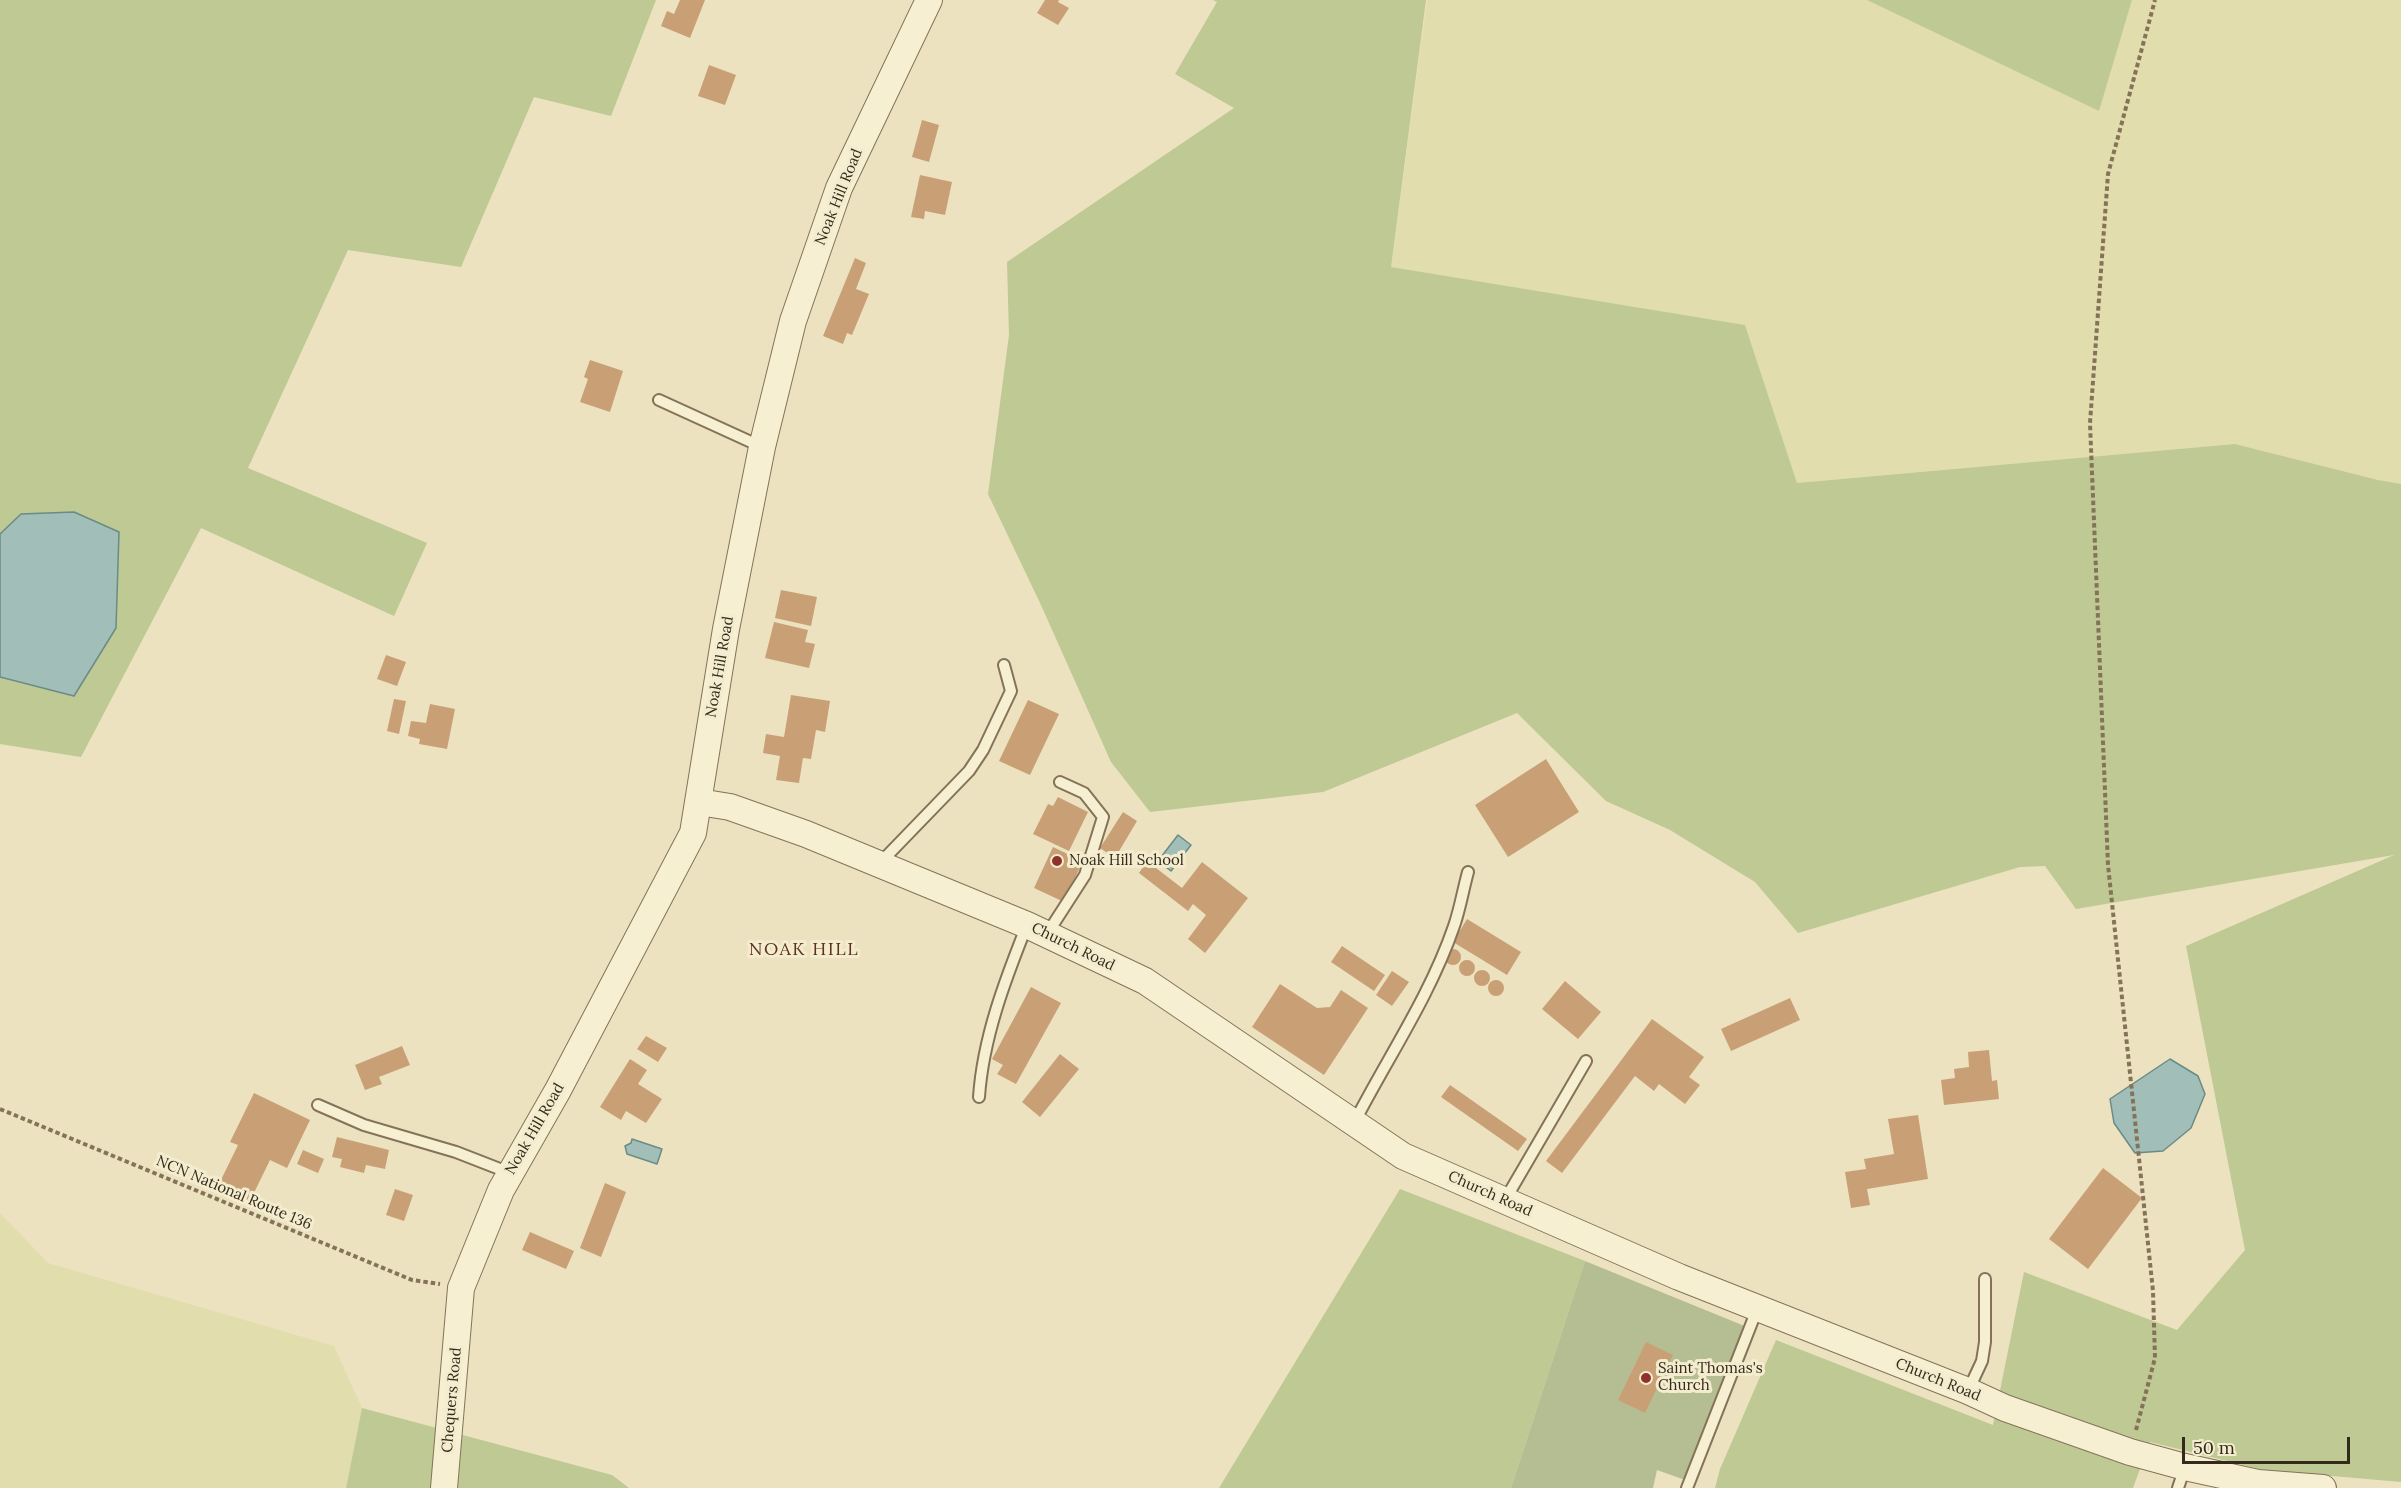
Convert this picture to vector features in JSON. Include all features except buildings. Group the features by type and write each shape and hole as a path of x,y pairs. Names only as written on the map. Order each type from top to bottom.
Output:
{"street":[{"name":"Noak Hill Road","path":"460,1300 501,1190 558,1090 693,833 726,629 762,447 793,321 839,188 929,0"},
{"name":"Church Road","path":"699,802 730,807 806,834 1037,929 1145,981 1403,1156 1679,1277 1968,1391 2005,1408 2130,1452 2181,1478 2323,1488"},
{"name":"Chequers Road","path":"444,1488 460,1300"}],"lane":[{"path":"659,400 762,447"},
{"path":"879,864 969,771 983,750 1011,691 1004,665"},
{"path":"979,1097 987,1043 1037,929 1085,875 1103,818 1084,793 1059,782"},
{"path":"1354,1123 1409,1026 1436,972 1455,925 1468,872"},
{"path":"1505,1200 1586,1061"},
{"path":"318,1105 364,1125 456,1152 511,1173"},
{"path":"1968,1391 1982,1360 1985,1342 1985,1279"},
{"path":"1687,1488 1758,1307"}],"path":[{"path":"2130,1452 2155,1358 2153,1291 2108,866 2090,423 2108,174 2155,0"},
{"name":"NCN National Route 136","path":"0,1109 460,1300"}],"shaded area":[{"path":"1427,0 1867,0 2099,111 2132,0 2401,0 2401,484 2235,444 1797,483 1745,325 1391,267"},
{"path":"0,1213 48,1263 334,1346 362,1408 346,1488 0,1488"}],"green space":[{"path":"0,0 656,0 611,116 534,97 461,267 348,250 248,468 427,543 394,616 201,528 81,757 0,744"},
{"path":"1213,0 1426,0 1391,267 1745,325 1797,483 2235,444 2401,484 2401,1482 2264,1470 2150,1442 2133,1488 1715,1488 1720,1469 1776,1340 1993,1425 2024,1272 2177,1330 2245,1250 2186,946 2394,855 2076,909 2045,866 2020,867 1798,933 1755,882 1670,830 1606,801 1517,713 1323,792 1150,812 1111,762 1041,605 988,494 1009,335 1007,262 1234,108 1175,74 1217,2"},
{"path":"1867,0 2132,0 2099,111"},
{"path":"1400,1189 1585,1261 1511,1488 1219,1488"},
{"path":"1585,1261 1752,1329 1688,1481 1657,1470 1653,1488 1511,1488"},
{"path":"362,1408 612,1475 629,1488 346,1488"}],"water":[{"path":"74,512 119,532 116,628 74,696 0,677 0,534 21,514"},
{"path":"1178,835 1191,845 1171,871 1158,861"},
{"path":"2170,1059 2198,1076 2205,1094 2191,1128 2163,1151 2135,1153 2114,1123 2110,1099"},
{"path":"632,1139 662,1149 657,1164 627,1154 625,1146 631,1143"}],"place":[{"name":"Noak Hill School","path":"1057,861"},
{"name":"Saint Thomas's Church","path":"1646,1378"}],"district":[{"name":"NOAK HILL","path":"804,950"}]}
